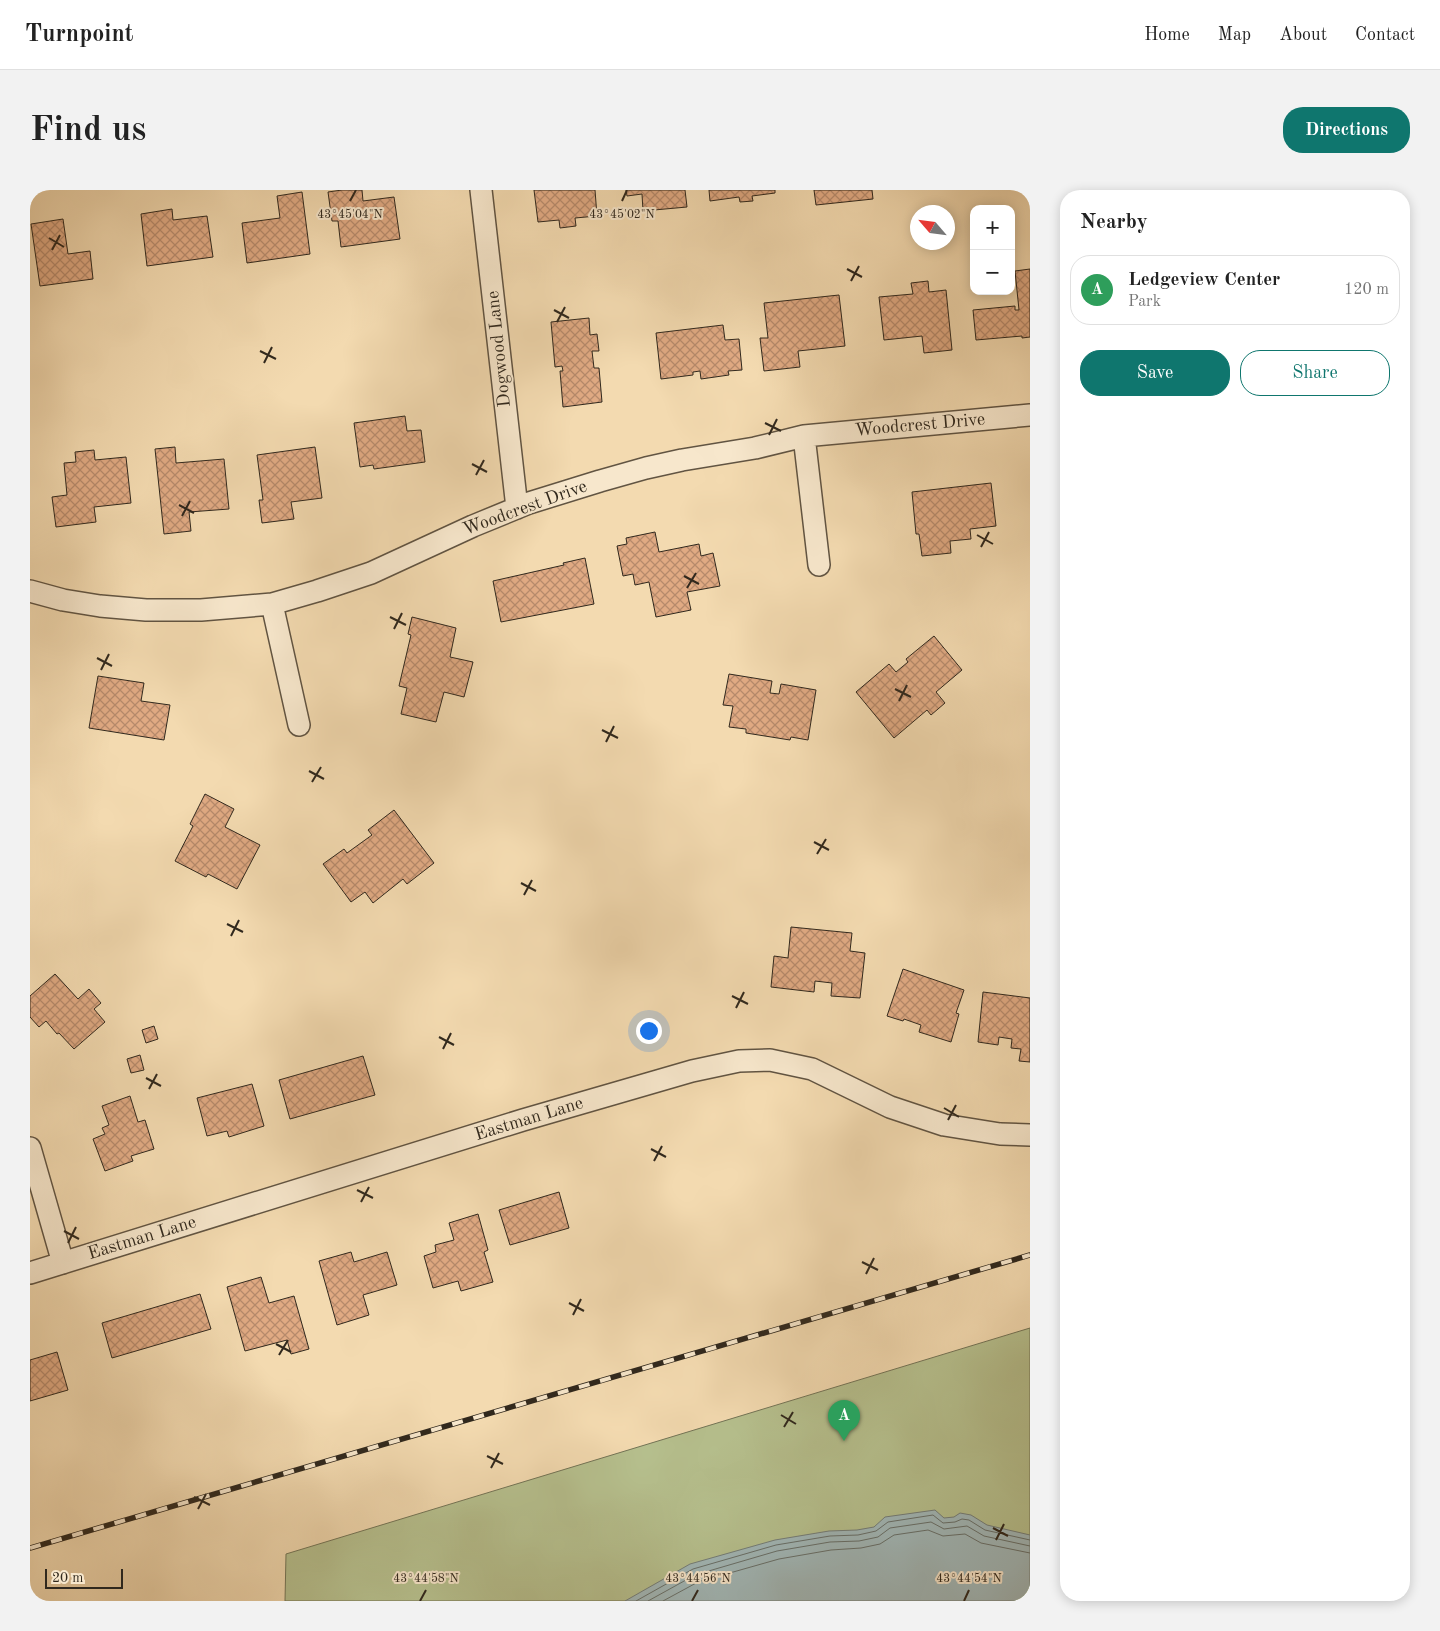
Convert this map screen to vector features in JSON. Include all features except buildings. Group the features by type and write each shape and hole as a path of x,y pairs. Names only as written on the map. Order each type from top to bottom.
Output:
{"street":[{"name":"Dogwood Lane","path":"481,190 517,508"},
{"name":"Woodcrest Drive","path":"30,591 63,600 100,606 146,610 201,610 272,604 371,573 465,529 517,508 573,489 646,468 755,448 804,436 1030,415"},
{"path":"804,436 819,565"},
{"path":"272,604 300,724"},
{"name":"Eastman Lane","path":"30,1273 523,1120 692,1071 739,1060 770,1060 812,1069 890,1107 944,1125 1000,1134 1030,1135"},
{"path":"30,1148 63,1263"}],"green space":[{"path":"1030,1328 1030,1601 285,1601 286,1554"}],"water":[{"path":"935,1510 944,1518 954,1517 960,1513 971,1515 987,1525 1030,1535 1030,1601 625,1601 690,1564 775,1540 829,1531 874,1527 885,1517"}],"railway":[{"path":"30,1548 1030,1255"}],"place":[{"name":"Ledgeview Center","path":"844,1441"}]}
